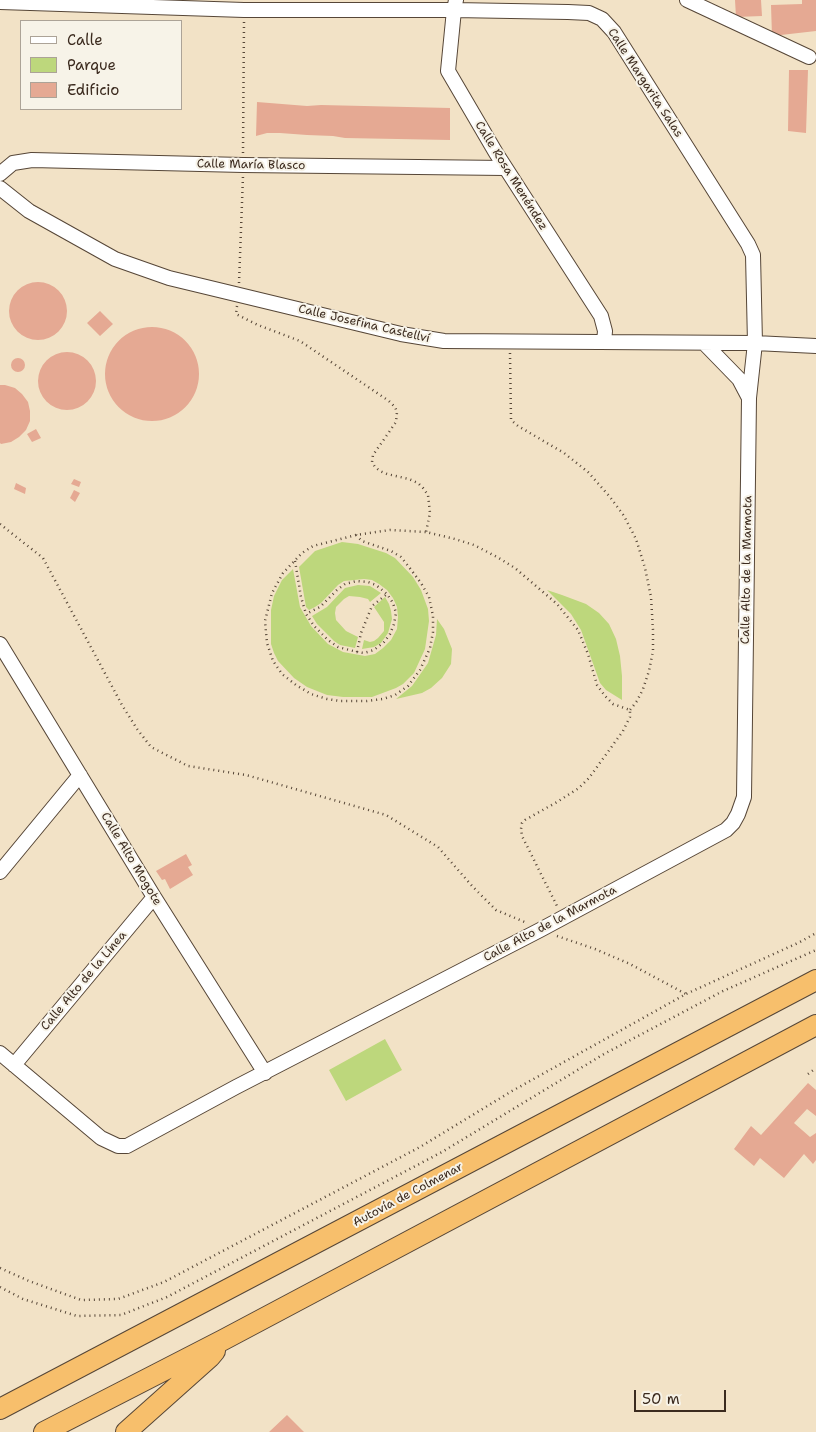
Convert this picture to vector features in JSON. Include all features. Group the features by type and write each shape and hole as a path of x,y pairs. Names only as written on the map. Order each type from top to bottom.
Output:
{"highway":[{"name":"Autovía de Colmenar","path":"0,1409 816,980"},
{"path":"44,1432 223,1340 816,1025"},
{"path":"126,1432 210,1357 223,1340"}],"street":[{"path":"687,0 809,57"},
{"name":"Calle Margarita Salas","path":"0,2 244,10 455,5 589,14 602,20 614,32 748,244 753,255 754,343"},
{"name":"Calle Rosa Menéndez","path":"455,5 448,71 505,168 601,316 605,331 604,342"},
{"name":"Calle María Blasco","path":"0,174 13,163 32,160 505,168"},
{"name":"Calle Josefina Castellví","path":"0,188 29,211 115,259 169,278 401,334 444,341 754,343 816,346"},
{"path":"704,343 739,379 749,398"},
{"name":"Calle Alto de la Marmota","path":"0,1053 101,1138 118,1146 127,1146 265,1072 540,930 726,830 733,823 742,806 744,797 749,398 754,343"},
{"name":"Calle Alto Mogote","path":"0,644 154,898 265,1072"},
{"path":"0,872 80,775"},
{"name":"Calle Alto de la Línea","path":"14,1065 154,898"}],"path":[{"path":"239,295 236,314 258,325 300,340 395,407 397,412 396,422 373,455 372,462 380,471 409,479 418,483 423,488 428,495 430,513 426,532"},
{"path":"510,342 511,420 518,426 564,452 588,472 624,516 636,539 645,568 651,597 654,630 649,671 643,689 630,710 630,717 623,731 589,778 579,788 522,823 522,836 562,917"},
{"path":"0,524 43,558 122,705 151,747 188,766 246,775 386,815 438,847 496,910 540,930 595,949 630,964 686,994"},
{"path":"356,535 362,541 391,551 400,557 421,583 430,597 434,616 430,648 416,676 408,686 396,695 382,699 340,701 327,699 311,694 296,685 282,674 273,661 267,644 265,621 272,593 283,573 302,553 313,546 356,535 390,530 426,532 474,545 497,556 516,568 537,586 557,604 578,630 588,654 597,685 604,696 614,704 630,710"},
{"path":"295,561 301,598 306,614 314,626 338,647 364,653 374,650 390,634 396,613 393,603 387,594 376,585 368,582 357,582 345,584 320,607 306,614"},
{"path":"357,652 361,633 372,606 387,594"},
{"path":"0,1268 80,1300 118,1298 164,1282 420,1147 520,1086 686,994 816,933"},
{"path":"0,1287 23,1298 77,1316 121,1315 167,1297 442,1152 613,1049 723,991 816,950"},
{"path":"808,1074 816,1068"}],"green space":[{"path":"342,542 358,544 395,558 413,577 421,590 428,609 429,621 425,649 414,673 396,688 372,697 327,695 307,687 294,678 278,661 271,644 271,610 274,596 282,580 293,569 300,607 311,626 328,644 343,652 365,656 375,654 391,640 397,629 397,607 387,590 372,580 344,581 321,603 309,610 306,607 299,567 315,551"},
{"path":"358,585 370,586 381,593 370,602 368,599 349,596 336,607 336,620 346,631 358,637 355,648 340,645 334,641 317,624 312,616 327,607 345,588"},
{"path":"547,590 586,604 599,613 609,624 616,639 620,656 622,700 606,690 600,683 581,630 571,614"},
{"path":"385,597 389,604 392,619 388,633 381,643 374,647 362,649 364,640 374,641 384,631 384,622 374,607"},
{"path":"437,619 444,629 452,649 451,664 442,678 431,688 422,693 396,699 412,686 428,663 436,635"},
{"path":"385,1039 402,1070 346,1101 329,1070"}],"building":[{"path":"735,0 761,0 762,16 736,17"},
{"path":"802,0 816,0 816,31 772,36 771,5 802,4"},
{"path":"789,70 808,70 806,133 788,131"},
{"path":"257,102 307,106 450,108 450,140 345,138 280,133 267,133 256,136"},
{"path":"32,282 44,282 59,290 67,305 67,317 59,332 44,340 32,340 17,332 9,317 9,305 17,290"},
{"path":"100,311 113,324 100,336 87,323"},
{"path":"152,327 170,330 185,341 196,356 199,374 196,392 185,407 170,418 152,421 134,418 119,407 108,392 105,374 108,356 119,341 134,330"},
{"path":"61,352 73,352 88,360 96,375 96,387 88,402 73,410 61,410 46,402 38,387 38,375 46,360"},
{"path":"18,358 23,360 25,365 23,370 18,372 13,370 11,365 13,360"},
{"path":"0,385 15,388 22,394 28,402 30,411 30,421 26,430 11,442 1,444 0,443"},
{"path":"36,429 41,438 32,442 27,434"},
{"path":"74,479 81,482 79,487 71,484"},
{"path":"16,483 26,488 25,494 14,489"},
{"path":"74,490 80,493 75,502 70,498"},
{"path":"186,854 192,865 188,867 193,875 170,889 165,879 162,880 156,871"},
{"path":"808,1083 816,1090 816,1116 807,1109 794,1123 810,1137 816,1133 816,1160 813,1164 804,1154 784,1178 760,1158 754,1166 734,1149 751,1126 761,1135"},
{"path":"287,1415 304,1432 269,1432"}]}
